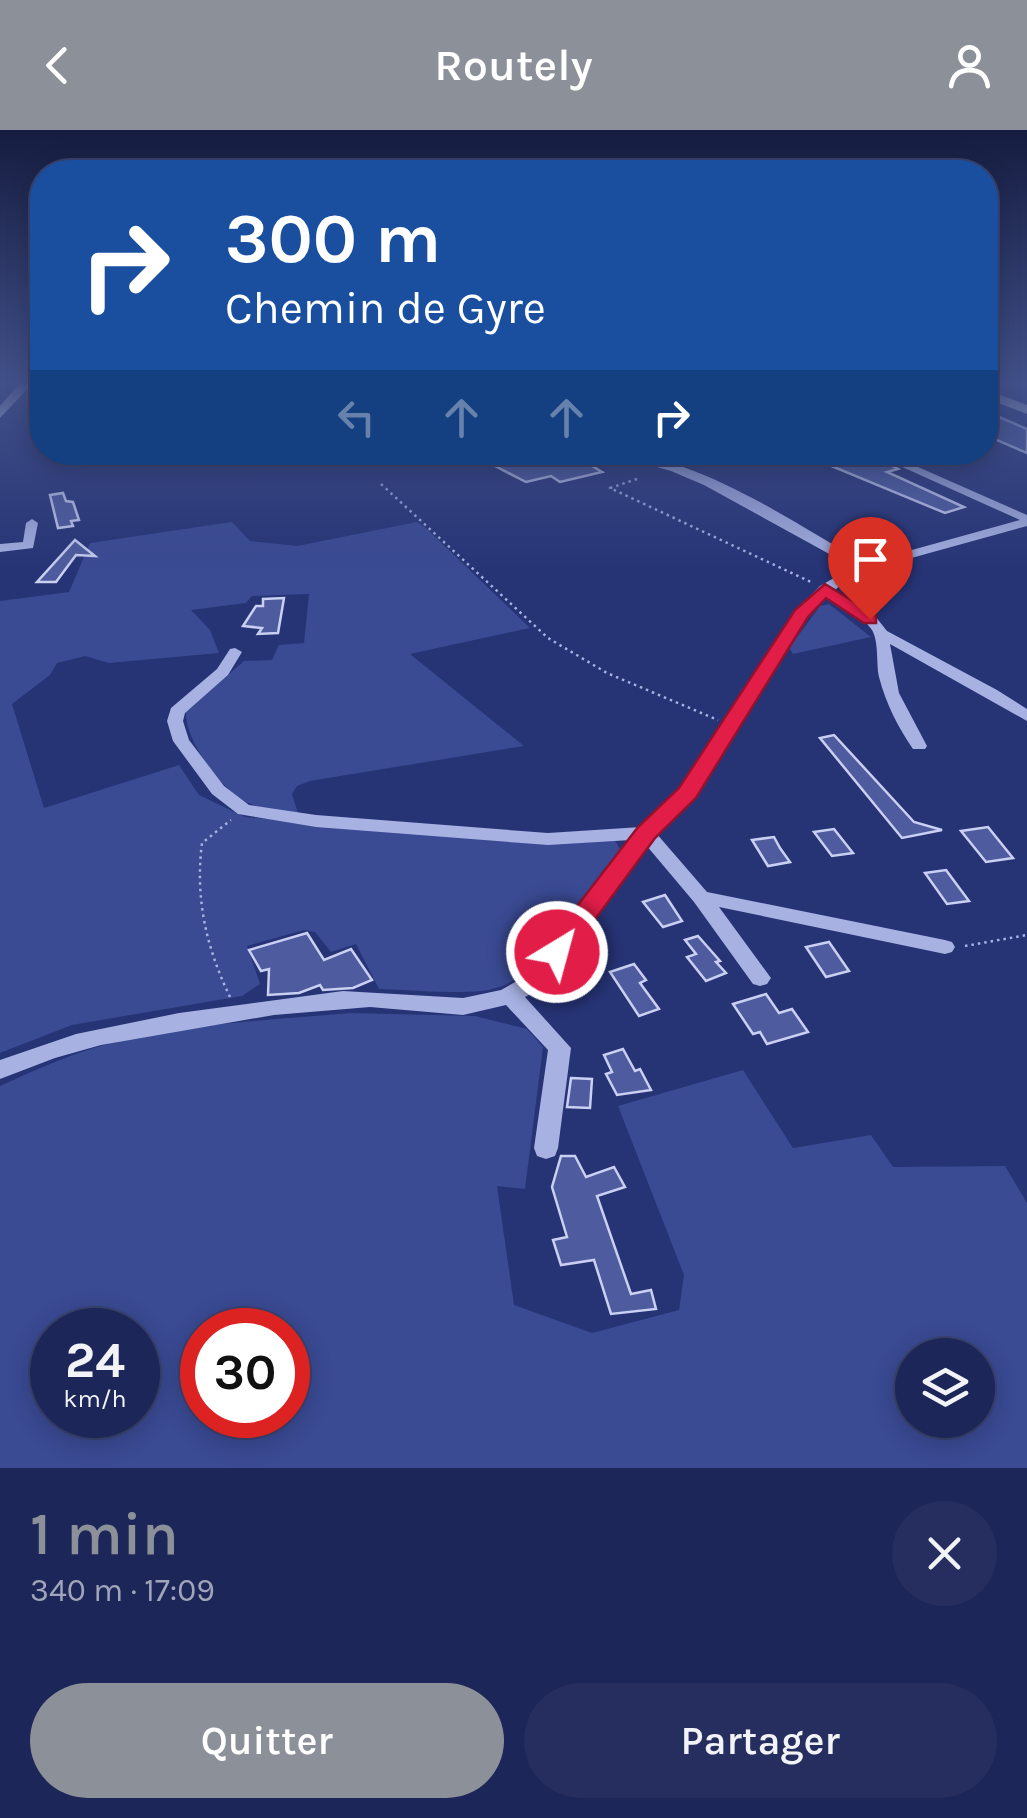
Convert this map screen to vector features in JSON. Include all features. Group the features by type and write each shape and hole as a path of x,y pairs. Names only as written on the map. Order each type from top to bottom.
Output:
{"street":[{"path":"664,465 863,568"},
{"path":"903,465 1027,521"},
{"path":"0,1070 79,1039 238,1012 346,998 465,1008 490,1006 511,998 534,982 646,832 688,793 728,724 801,614 825,589 863,568 1027,521"},
{"path":"0,548 29,545 32,522"},
{"path":"825,589 870,619 882,634 992,692 1027,716"},
{"path":"882,634 882,660 896,713 919,746"},
{"path":"235,652 223,672 177,711 175,722 181,741 218,790 244,810 316,821 548,839 646,832"},
{"path":"646,832 701,897 760,978"},
{"path":"701,897 945,947"},
{"path":"511,998 560,1048 546,1148"}],"path":[{"path":"637,479 610,488 825,589"},
{"path":"381,484 439,535 521,618 548,638 607,673 728,724"},
{"path":"238,1012 209,958 196,877 202,843 244,810"},
{"path":"945,947 1027,935"}],"shaded area":[{"path":"232,522 250,541 297,546 417,522 427,529 530,628 410,654 524,746 310,781 297,786 292,794 298,813 262,808 240,799 218,778 199,751 186,712 244,661 272,660 279,645 304,643 309,594 252,596 246,603 191,610 210,630 219,653 109,663 85,656 57,663 50,675 12,704 44,808 179,765 199,795 245,817 552,843 613,837 621,851 562,937 525,974 504,985 468,992 379,989 356,944 331,952 315,932 304,930 247,946 260,984 242,996 72,1025 0,1053 0,601 69,592 90,543"},
{"path":"829,604 871,637 793,654 789,648 820,606"},
{"path":"350,1013 475,1016 527,1029 543,1047 525,1189 497,1186 514,1305 592,1333 679,1310 684,1275 618,1106 743,1070 793,1148 871,1135 893,1167 1005,1166 1027,1203 1027,1468 0,1468 0,1086 100,1046 201,1026"}],"building":[{"path":"493,465 591,465 602,472 560,482 551,476 526,482"},
{"path":"829,465 890,465 898,469 887,472 964,507 945,513"},
{"path":"63,493 66,501 73,502 79,520 71,521 73,526 58,528 50,495"},
{"path":"75,540 95,556 76,555 56,582 37,582"},
{"path":"284,598 278,633 258,634 262,628 243,626 256,606 263,606 263,599"},
{"path":"834,735 914,822 942,830 902,838 820,738"},
{"path":"988,827 1013,858 986,862 961,831"},
{"path":"834,829 853,853 832,856 814,832"},
{"path":"774,837 790,862 768,866 752,840"},
{"path":"946,870 969,901 947,904 925,873"},
{"path":"665,895 682,921 663,927 643,902"},
{"path":"307,933 324,960 351,949 372,980 353,988 323,990 320,985 299,993 268,995 269,969 261,971 249,950"},
{"path":"698,936 726,973 706,981 687,957 696,954 685,940"},
{"path":"829,942 849,971 826,977 806,947"},
{"path":"634,964 646,980 640,983 659,1009 639,1016 610,972"},
{"path":"766,994 779,1013 792,1009 808,1032 767,1044 760,1032 753,1034 733,1004"},
{"path":"623,1049 651,1090 617,1095 606,1074 612,1072 604,1055"},
{"path":"571,1078 592,1079 590,1108 567,1107"},
{"path":"561,1156 575,1156 586,1177 614,1167 625,1187 597,1196 631,1294 651,1290 656,1309 611,1314 594,1260 561,1265 553,1240 567,1237 552,1187"}],"route":[{"path":"557,952 646,832 672,812 688,793 728,724 801,614 825,589 870,619"}]}
